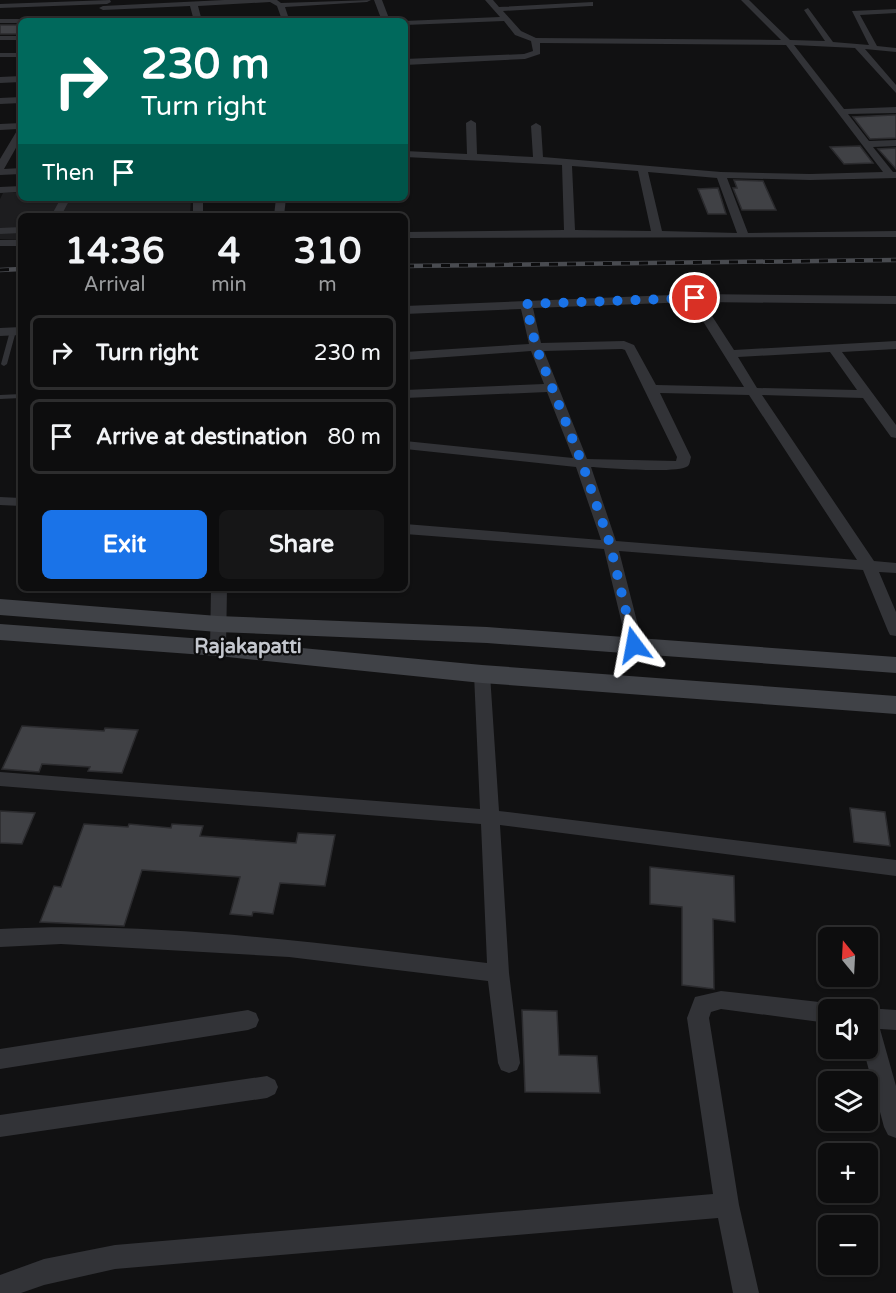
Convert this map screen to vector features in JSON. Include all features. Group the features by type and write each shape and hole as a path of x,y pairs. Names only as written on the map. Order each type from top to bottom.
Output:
{"main road":[{"path":"0,608 218,636 482,674 896,705"},
{"path":"0,632 218,636 487,635 896,664"}],"street":[{"path":"0,6 106,3 194,5 272,0 279,5 285,18"},
{"path":"279,5 368,0"},
{"path":"378,0 385,18"},
{"path":"489,0 518,33 536,40 829,42 896,50"},
{"path":"745,0 787,41 893,175"},
{"path":"96,18 106,3"},
{"path":"497,9 590,4"},
{"path":"194,5 197,18"},
{"path":"808,10 829,42"},
{"path":"874,47 855,13 896,11"},
{"path":"408,23 505,18"},
{"path":"0,21 18,21"},
{"path":"0,38 18,38"},
{"path":"408,62 525,56 537,52 536,40"},
{"path":"857,45 896,90"},
{"path":"0,55 18,55"},
{"path":"0,80 18,79"},
{"path":"0,101 18,100"},
{"path":"842,112 896,110"},
{"path":"471,123 472,157"},
{"path":"0,126 18,126"},
{"path":"536,126 538,160"},
{"path":"869,144 896,143"},
{"path":"0,167 17,144"},
{"path":"408,154 538,160 721,175 810,177 893,175"},
{"path":"567,162 570,233"},
{"path":"643,170 657,234"},
{"path":"0,172 18,171"},
{"path":"721,175 744,236"},
{"path":"0,190 18,189"},
{"path":"0,231 18,230"},
{"path":"408,235 896,234"},
{"path":"0,243 18,243"},
{"path":"695,298 753,391 869,566 896,631"},
{"path":"408,310 695,298 891,300 896,312"},
{"path":"526,304 536,347 582,463 610,544 634,645"},
{"path":"408,356 536,347 624,345 630,348 652,389 684,457 683,463 674,466 582,463 408,445"},
{"path":"730,354 896,345"},
{"path":"833,348 896,434"},
{"path":"408,394 552,388"},
{"path":"652,389 866,394"},
{"path":"0,501 18,502"},
{"path":"408,529 896,568"},
{"path":"218,636 219,591"},
{"path":"482,674 498,973 508,1063"},
{"path":"0,779 491,817 896,868"},
{"path":"0,938 61,935 290,948 498,973"},
{"path":"746,1293 727,1205 698,1018 703,1004 721,1000 818,1012"},
{"path":"0,1059 248,1020"},
{"path":"878,1020 896,1020"},
{"path":"878,1059 896,1127"},
{"path":"0,1125 267,1087"},
{"path":"0,1288 44,1272 115,1257 727,1205"}],"lane":[{"path":"4,364 11,332"},
{"path":"0,397 18,396"}],"shaded area":[{"path":"3,193 18,193 18,201 191,201 190,213 18,213 18,240 0,239 0,199"}],"building":[{"path":"0,25 18,25 18,34 0,34"},
{"path":"896,115 896,138 870,139 853,117"},
{"path":"860,146 873,163 844,164 830,147"},
{"path":"896,148 896,169 878,149"},
{"path":"734,180 763,181 776,210 742,210 733,188 737,188"},
{"path":"718,188 726,214 708,214 698,189"},
{"path":"22,726 104,731 105,728 138,730 122,773 88,771 90,767 42,764 39,772 2,769"},
{"path":"850,808 885,812 890,846 854,842"},
{"path":"0,811 35,813 22,844 0,843"},
{"path":"84,824 128,827 129,824 171,828 172,824 203,826 200,836 296,843 298,833 335,835 325,886 280,883 273,914 253,912 252,916 230,914 240,877 142,870 124,926 40,922 54,886 61,887"},
{"path":"650,867 734,876 735,922 713,919 714,989 682,985 682,907 650,904"},
{"path":"522,1010 557,1011 559,1055 597,1056 600,1093 525,1092"}],"railway":[{"path":"408,266 896,260"},
{"path":"0,270 18,269"}],"district":[{"name":"Rajakapatti","path":"248,647"}],"route":[{"path":"634,645 610,544 582,463 536,347 526,304 695,298"}]}
